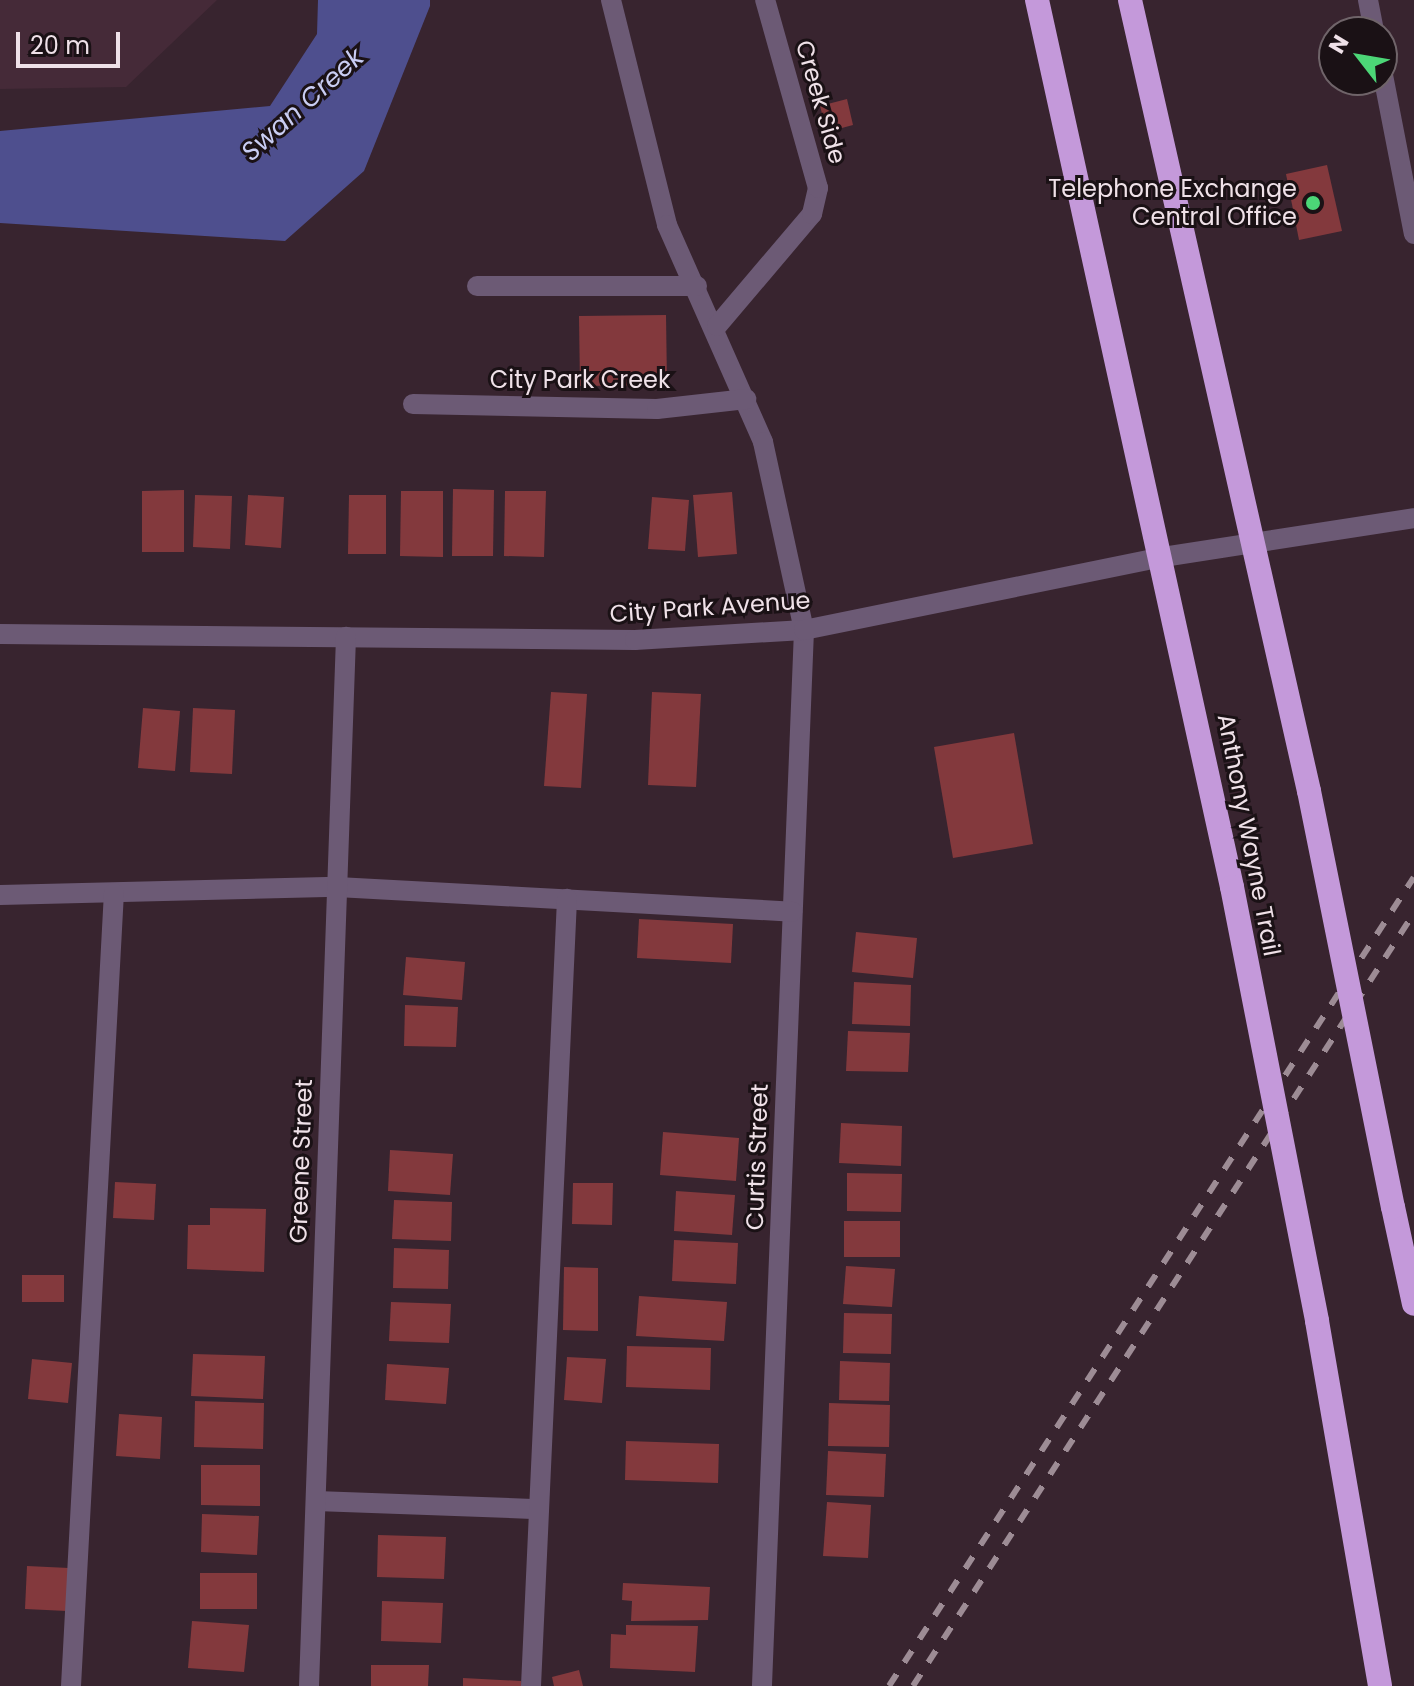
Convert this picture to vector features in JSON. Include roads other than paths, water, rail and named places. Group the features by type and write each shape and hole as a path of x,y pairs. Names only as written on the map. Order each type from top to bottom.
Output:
{"highway":[{"name":"Anthony Wayne Trail","path":"1037,0 1163,557 1232,887 1317,1321 1380,1686"},
{"path":"1130,0 1250,544 1309,791 1414,1304"}],"street":[{"path":"611,0 667,225 717,326 763,442 804,630"},
{"name":"Creek Side","path":"717,326 812,214 818,188 765,0"},
{"path":"1387,96 1414,234"},
{"path":"477,286 697,286"},
{"name":"City Park Creek","path":"413,404 657,409 746,399"},
{"name":"City Park Avenue","path":"0,634 635,640 804,630 1163,557 1414,518"},
{"name":"Curtis Street","path":"762,1686 804,630"},
{"name":"Greene Street","path":"309,1686 346,637"},
{"path":"0,895 337,887 792,912"},
{"path":"71,1686 114,893"},
{"path":"531,1686 567,899"},
{"path":"316,1501 539,1509"}],"water":[{"name":"Swan Creek","path":"318,0 430,0 430,6 364,171 285,241 0,223 0,131 270,106 317,34"}],"railway":[{"path":"889,1686 1414,877"},
{"path":"913,1686 1414,913"}],"place":[{"name":"Telephone Exchange Central Office","path":"1313,203"}]}
